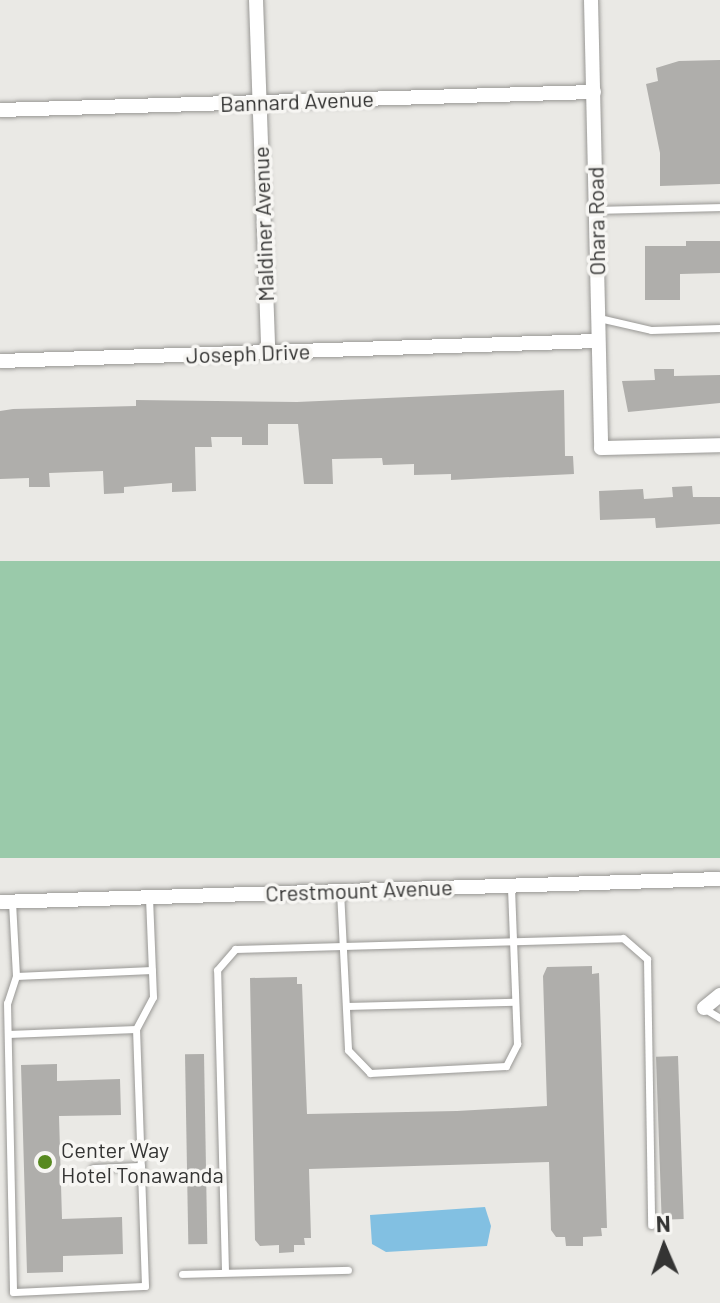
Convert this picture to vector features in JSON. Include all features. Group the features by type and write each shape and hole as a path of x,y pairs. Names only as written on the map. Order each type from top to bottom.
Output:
{"street":[{"name":"Maldiner Avenue","path":"256,0 268,352"},
{"name":"Ohara Road","path":"591,0 601,448 720,445"},
{"name":"Bannard Avenue","path":"0,110 594,92"},
{"name":"Joseph Drive","path":"0,361 597,341"},
{"name":"Crestmount Avenue","path":"6,902 719,879"},
{"path":"704,1008 720,995"}],"lane":[{"path":"596,210 720,207"},
{"path":"597,317 651,330 720,328"},
{"path":"340,891 348,1050 370,1073 506,1066 517,1044 511,885"},
{"path":"6,902 16,976 7,1003 13,1292 145,1286 136,1029 153,997 149,898"},
{"path":"225,1271 217,970 235,949 623,938 647,959 651,1225"},
{"path":"16,976 152,970"},
{"path":"346,1006 515,1002"},
{"path":"704,1008 720,1018"},
{"path":"8,1034 136,1029"},
{"path":"93,1168 141,1166"},
{"path":"182,1274 348,1270"}],"green space":[{"path":"0,561 720,561 720,858 0,858"}],"water":[{"path":"485,1207 491,1226 487,1246 386,1252 372,1244 370,1215"}],"building":[{"path":"720,60 720,184 660,186 660,153 646,84 658,81 656,68 679,61"},
{"path":"686,241 720,241 720,273 680,274 680,300 645,300 645,246 686,246"},
{"path":"654,369 674,369 674,376 720,375 720,403 628,412 622,381 655,380"},
{"path":"564,390 565,456 573,456 574,474 451,480 451,474 414,475 414,464 383,465 382,458 332,459 333,484 304,484 298,424 268,424 268,445 242,445 242,437 211,437 212,447 195,447 196,491 172,492 172,483 124,487 124,493 104,494 103,471 49,473 50,487 29,487 29,478 0,479 0,411 136,406 136,400 297,402"},
{"path":"692,486 693,497 720,497 720,524 656,528 655,518 600,520 599,491 643,489 644,499 673,497 672,487"},
{"path":"592,966 592,974 599,973 607,1228 601,1228 602,1236 583,1237 583,1246 566,1246 565,1237 556,1237 551,1230 549,1162 309,1169 311,1238 304,1238 305,1245 294,1245 294,1252 279,1253 279,1245 260,1246 255,1240 250,978 297,977 297,984 302,984 307,1114 457,1111 547,1106 543,976 547,967"},
{"path":"185,1054 204,1054 207,1244 188,1244"},
{"path":"678,1056 684,1219 662,1220 656,1057"},
{"path":"57,1064 57,1081 120,1079 121,1115 59,1116 62,1219 122,1217 123,1254 63,1256 63,1272 27,1273 21,1065"}],"place":[{"name":"Center Way Hotel Tonawanda","path":"45,1162"}]}
